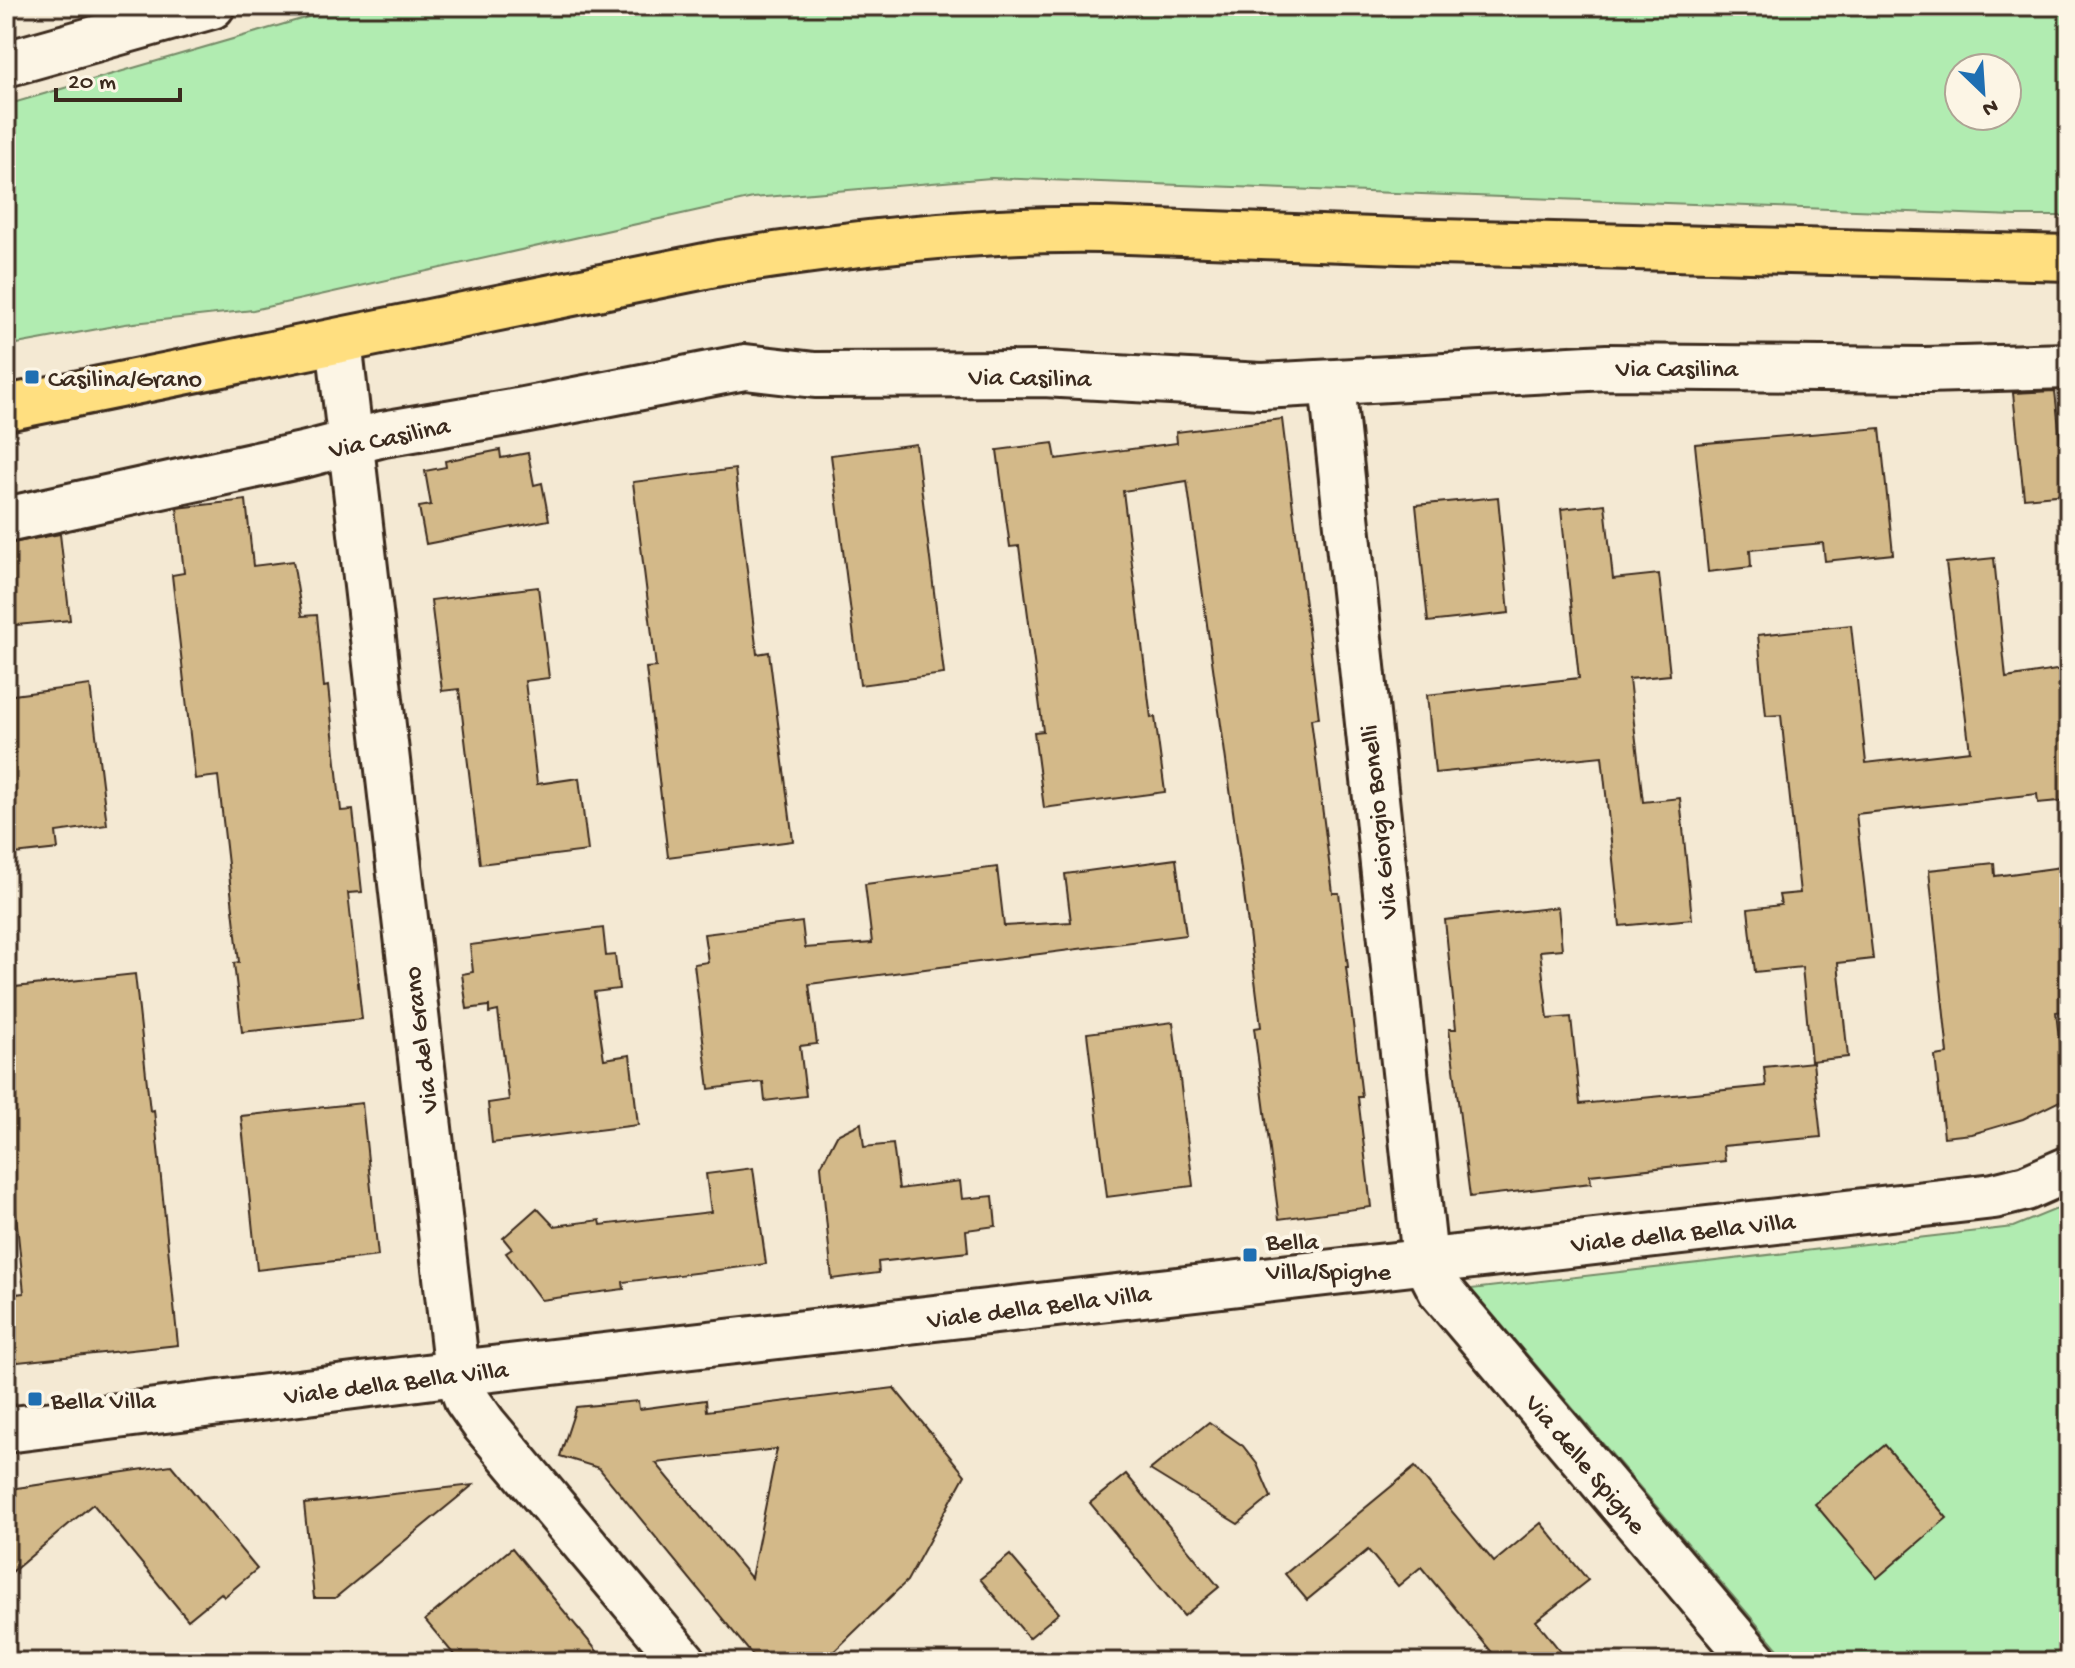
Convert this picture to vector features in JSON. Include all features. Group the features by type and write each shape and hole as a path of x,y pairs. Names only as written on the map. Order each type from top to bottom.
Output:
{"main road":[{"path":"6,408 720,263 840,245 982,232 1085,230 2069,258"}],"street":[{"path":"6,64 212,6"},
{"name":"Via del Grano","path":"339,341 457,1373 467,1400 484,1424 684,1662"},
{"name":"Via Casilina","path":"6,520 383,434 745,367 782,373 840,376 1043,374 1262,386 1595,367 1925,370 2069,366"},
{"name":"Via Giorgio Bonelli","path":"1332,384 1425,1260"},
{"name":"Viale della Bella Villa","path":"6,1430 457,1373 1994,1196 2026,1188 2069,1169"},
{"name":"Via delle Spighe","path":"1425,1260 1441,1291 1755,1662"}],"green space":[{"path":"346,6 2069,6 2069,216 991,178 753,198 253,310 125,324 6,346 6,105"},
{"path":"2069,1204 2069,1662 1789,1662 1471,1289 2013,1227"}],"building":[{"path":"2055,391 2066,494 2024,498 2013,393"},
{"path":"1282,419 1319,718 1311,719 1333,893 1339,893 1371,1207 1279,1219 1254,1028 1261,1027 1187,481 1123,491 1151,718 1155,717 1165,792 1044,808 1034,732 1043,731 1019,546 1010,547 997,450 1053,443 1056,459 1177,443 1176,432"},
{"path":"1880,428 1893,554 1825,561 1823,543 1750,550 1751,567 1708,572 1695,444"},
{"path":"916,444 944,674 860,685 831,455"},
{"path":"500,450 501,458 528,453 534,485 542,483 549,520 426,544 419,507 431,505 425,471 446,467 445,461"},
{"path":"735,469 757,654 769,652 793,841 668,857 646,668 656,667 633,482"},
{"path":"1498,497 1509,613 1428,622 1416,505"},
{"path":"246,500 253,566 293,561 302,616 317,615 341,811 353,810 362,892 348,893 362,1019 242,1032 234,963 239,962 218,776 195,779 172,575 184,573 177,508"},
{"path":"1605,504 1613,579 1659,574 1670,675 1629,679 1643,802 1680,798 1692,919 1620,926 1602,756 1435,773 1427,695 1579,678 1561,509"},
{"path":"60,534 70,620 6,626 6,544"},
{"path":"1994,558 2006,678 2069,668 2069,800 2038,803 2037,794 1856,814 1873,959 1838,963 1848,1057 1811,1061 1802,967 1755,972 1748,909 1781,905 1779,895 1800,893 1781,715 1766,716 1758,635 1851,625 1866,763 1970,751 1946,563"},
{"path":"538,587 549,678 525,681 537,784 579,778 588,851 480,864 459,689 442,691 431,600"},
{"path":"90,685 107,825 56,832 58,849 6,855 6,696"},
{"path":"1176,859 1186,935 809,984 817,1044 800,1046 806,1096 765,1101 763,1082 709,1089 694,964 708,962 704,934 802,922 805,948 872,943 865,884 997,867 1004,926 1071,922 1065,874"},
{"path":"1994,863 1995,876 2069,866 2069,1010 2056,1012 2066,1098 2023,1119 1972,1134 1944,1137 1935,1056 1948,1054 1929,870"},
{"path":"1558,907 1562,949 1540,951 1548,1019 1571,1017 1580,1104 1766,1086 1764,1067 1813,1062 1821,1137 1723,1146 1725,1161 1590,1175 1591,1183 1470,1197 1449,1029 1456,1029 1445,920"},
{"path":"603,928 606,956 615,955 619,989 594,992 604,1059 630,1055 638,1125 492,1143 488,1103 509,1100 498,1011 489,1013 489,1006 467,1009 462,974 473,972 470,945"},
{"path":"135,974 150,1111 154,1110 178,1345 9,1363 6,1295 24,1293 6,1116 6,988"},
{"path":"1173,1022 1193,1186 1107,1197 1087,1033"},
{"path":"362,1103 378,1256 257,1270 241,1116"},
{"path":"861,1123 864,1147 893,1144 899,1189 960,1181 962,1199 993,1196 996,1226 966,1230 968,1252 878,1262 879,1273 832,1279 821,1166 837,1135"},
{"path":"753,1168 766,1264 623,1282 624,1289 541,1300 506,1253 512,1249 503,1238 537,1208 554,1226 600,1220 601,1225 711,1212 706,1174"},
{"path":"894,1388 965,1475 907,1581 823,1662 758,1662 599,1468 560,1456 576,1407 638,1401 639,1409 706,1400 707,1411","holes":["777,1449 751,1578 656,1463"]},
{"path":"1209,1422 1243,1446 1257,1464 1271,1497 1238,1524 1150,1470"},
{"path":"1885,1445 1947,1518 1877,1578 1815,1504"},
{"path":"171,1465 257,1569 224,1597 221,1593 188,1620 93,1504 6,1577 6,1498 17,1488"},
{"path":"1415,1467 1494,1562 1541,1523 1588,1580 1536,1621 1569,1662 1500,1662 1421,1567 1398,1586 1368,1550 1307,1600 1285,1574"},
{"path":"1126,1474 1219,1587 1184,1616 1090,1503"},
{"path":"473,1485 335,1598 314,1598 304,1504"},
{"path":"512,1548 606,1662 460,1662 425,1620"},
{"path":"1010,1555 1059,1613 1029,1638 980,1579"}],"place":[{"name":"Casilina/Grano","path":"32,377"},
{"name":"Bella Villa/Spighe","path":"1250,1255"},
{"name":"Bella Villa","path":"35,1399"}]}
